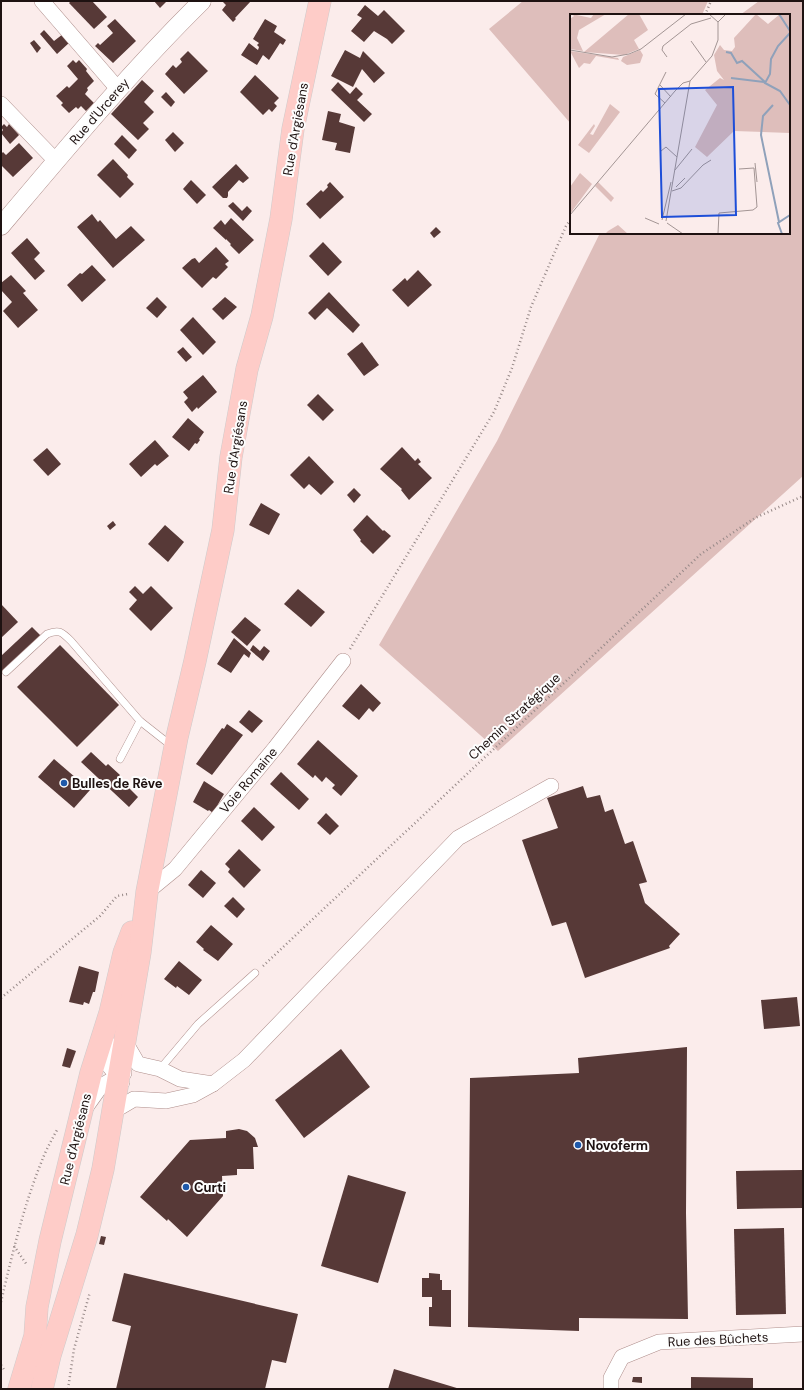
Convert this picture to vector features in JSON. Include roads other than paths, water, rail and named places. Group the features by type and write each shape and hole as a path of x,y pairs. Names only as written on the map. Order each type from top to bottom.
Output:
{"main road":[{"name":"Rue d'Argiésans","path":"42,1389 50,1355 87,1236 103,1169 140,952 147,892 175,748 223,530 231,457 244,383 262,316 278,234 293,129 320,1"},
{"name":"Rue d'Argiésans","path":"19,1389 35,1336 38,1307 50,1241 82,1112 110,1013 124,954 147,892"}],"street":[{"path":"42,1 118,89"},
{"name":"Rue d'Urcerey","path":"1,226 118,89 172,30 202,1"},
{"path":"1,104 56,161"},
{"name":"Voie Romaine","path":"147,892 175,869 275,748 343,661"},
{"path":"112,1112 134,1100 166,1101 193,1095 213,1084 244,1060 458,838 551,786"},
{"path":"110,1013 106,1062 118,1076 134,1100"},
{"path":"124,1040 138,1064"},
{"path":"82,1112 101,1086 138,1064 160,1069 180,1079 213,1084"},
{"name":"Rue des Bûchets","path":"611,1389 612,1378 622,1357 659,1342 803,1334"}],"lane":[{"path":"6,672 47,634 55,631 61,632 71,641 140,721 175,748"},
{"path":"120,759 140,721"},
{"path":"160,1069 198,1024 255,973"}],"place":[{"name":"Bulles de Rêve","path":"64,783"},
{"name":"Novoferm","path":"578,1145"},
{"name":"Curti","path":"186,1187"}]}
